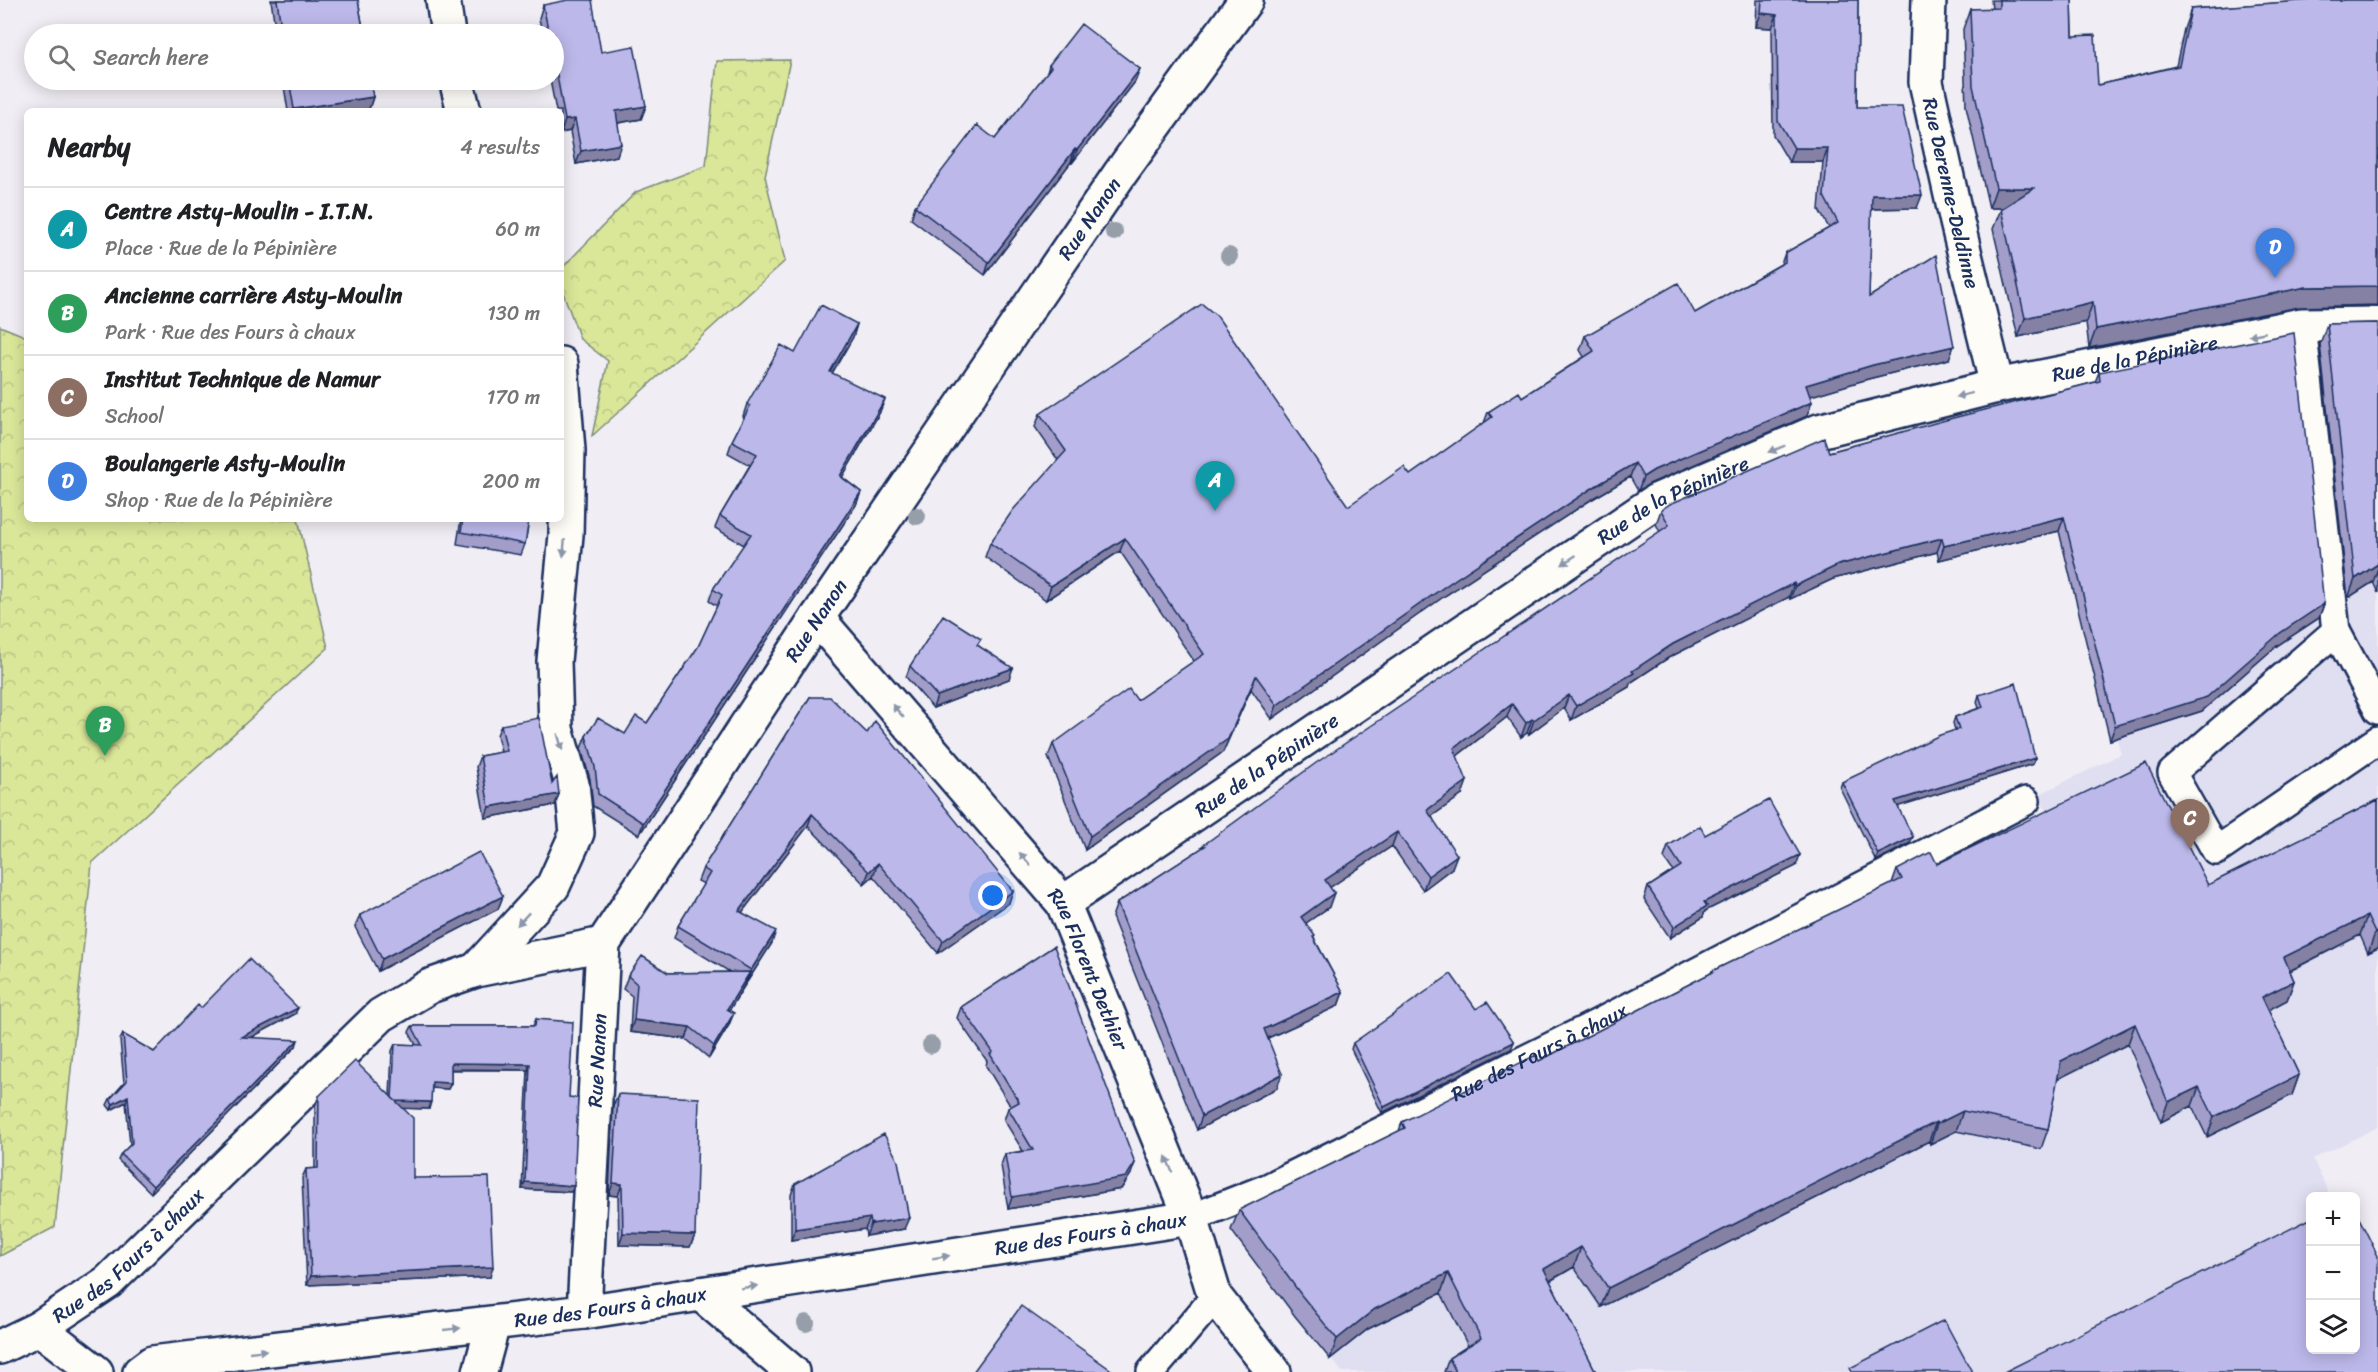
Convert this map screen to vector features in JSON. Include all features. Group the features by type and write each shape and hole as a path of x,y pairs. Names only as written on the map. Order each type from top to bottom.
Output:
{"street":[{"path":"443,0 447,24"},
{"name":"Rue Nanon","path":"584,1312 603,944 817,618 1119,175 1246,0"},
{"name":"Rue Derenne-Deldinne","path":"1929,0 1926,82 1996,386"},
{"path":"459,90 463,108"},
{"name":"Rue de la Pépinière","path":"1063,903 1656,501 1819,431 1996,386 2302,325 2378,324"},
{"path":"477,970 553,886 577,833 572,784 556,729 554,661 566,535 568,450 564,401"},
{"name":"Rue Florent Dethier","path":"817,618 1063,903 1191,1218 1215,1297 1274,1372"},
{"name":"Rue des Fours à chaux","path":"0,1347 39,1328 108,1282 381,1015 430,986 477,970 603,944"},
{"name":"Rue des Fours à chaux","path":"140,1372 152,1363 584,1312 1191,1218"},
{"path":"701,1294 792,1372"},
{"path":"480,1372 493,1324"},
{"name":"Rue des Fours à chaux","path":"39,1328 96,1372"}],"lane":[{"path":"2302,325 2336,632 2378,710"},
{"path":"2336,632 2172,773 2216,851 2378,740"},
{"name":"Rue des Fours à chaux","path":"1191,1218 1267,1188 1596,1024 2026,801"},
{"path":"1151,1372 1215,1297"}],"shaded area":[{"path":"2327,358 2332,473 2370,474 2378,581 2378,1127 2313,1159 2328,1192 2306,1192 2306,1354 2360,1354 2378,1372 1342,1372 1231,1230 2052,824 2038,795 2121,754 2105,701 2100,703 2053,504 2288,360"}],"green space":[{"path":"790,60 765,176 785,261 592,436 608,361 580,339 564,295 564,266 636,192 706,166 717,61"},
{"path":"0,326 24,336 24,522 299,522 328,648 92,863 55,1227 0,1256"}],"building":[{"path":"277,0 358,0 362,24 281,24"},
{"path":"568,0 592,0 601,52 634,46 646,106 616,111 621,144 581,151 575,119 565,120 560,90 564,90 564,24 547,24 543,5"},
{"path":"1762,0 1858,0 1857,107 1902,107 1922,195 1872,195 1869,297 1936,255 1954,346 1873,365 1806,385 1812,402 1654,470 1643,477 1635,463 1594,487 1451,582 1277,705 1256,676 1228,739 1090,836 1053,744 1129,689 1137,700 1204,654 1125,538 1051,586 990,543 1013,510 1066,451 1040,414 1202,304 1217,316 1348,506 1404,467 1410,475 1492,417 1488,412 1519,392 1522,397 1594,351 1585,336 1678,283 1695,313 1785,262 1785,253 1838,223 1824,196 1828,148 1794,148 1778,121 1777,15 1761,13"},
{"path":"1999,0 2072,0 2073,36 2095,35 2098,85 2179,66 2191,9 2314,0 2378,0 2378,286 2306,287 2096,329 2093,302 2025,318 2001,209 2034,188 1996,188 1973,86 1970,9 1999,8"},
{"path":"1081,24 1140,69 1077,150 1075,149 989,262 915,206 977,125 995,139"},
{"path":"291,90 372,90 373,97 294,108"},
{"path":"821,305 857,324 830,372 885,399 840,476 861,492 643,823 598,794 595,767 586,736 598,718 625,734 636,716 647,723 698,647 722,595 713,589 751,534 720,516 757,454 732,441 750,406 747,404 781,345 795,353"},
{"path":"2378,323 2378,564 2355,579 2327,324"},
{"path":"2294,333 2324,604 2280,633 2207,697 2115,726 2064,517 1944,546 1942,538 1838,565 1795,586 1794,583 1673,644 1632,671 1634,673 1576,706 1569,695 1534,720 1526,723 1512,704 1454,748 1467,781 1427,810 1457,855 1428,876 1397,832 1325,880 1334,893 1301,917 1315,936 1313,937 1343,992 1264,1029 1282,1074 1202,1116 1117,903 1205,846 1202,846 1316,763 1669,525 1661,510 1670,504 1824,438 1829,452 2100,381 2099,372"},
{"path":"463,522 529,522 525,544 461,532"},
{"path":"943,615 981,639 977,645 1013,668 937,696 910,666"},
{"path":"2016,683 2035,758 1895,801 1913,837 1878,854 1842,782 1940,735 1959,729 1955,717 1983,707 1979,695"},
{"path":"810,697 830,697 867,733 875,721 1013,891 943,941 878,863 869,872 812,814 739,911 776,931 751,970 678,926 710,873 703,868"},
{"path":"539,718 552,784 557,777 559,794 489,807 480,756 507,751 501,725"},
{"path":"2146,763 2208,885 2378,800 2378,932 2375,933 2367,916 2284,957 2294,981 2262,997 2299,1075 2214,1117 2199,1087 2168,1102 2135,1024 2061,1061 2048,1129 1963,1111 1937,1124 1936,1122 1608,1288 1581,1247 1544,1269 1596,1372 1456,1372 1449,1358 1481,1338 1448,1273 1375,1309 1337,1339 1302,1296 1239,1210 1405,1128 1402,1122 1536,1055 1539,1061 1712,971 1902,879 1897,870 1931,852 1937,864"},
{"path":"1769,800 1800,855 1704,902 1707,906 1674,927 1648,887 1681,866 1668,846 1700,826 1705,835"},
{"path":"479,852 503,896 382,959 360,915"},
{"path":"1054,946 1135,1163 1126,1177 1012,1197 1005,1154 1033,1150 1008,1108 1019,1102 990,1054 993,1052 961,1007"},
{"path":"642,956 668,973 750,972 727,1009 734,1013 714,1046 690,1027 634,1020 637,984 628,976"},
{"path":"249,959 298,1008 241,1037 298,1040 153,1186 121,1154 132,1143 128,1096 113,1104 110,1099 127,1081 123,1034 154,1052 198,1005 201,1008"},
{"path":"1451,974 1476,1009 1487,1002 1514,1042 1384,1107 1353,1043"},
{"path":"536,1019 573,1022 569,1097 578,1098 574,1186 525,1182 530,1064 451,1063 451,1083 432,1082 431,1102 396,1101 392,1098 395,1044 422,1045 412,1026 535,1026"},
{"path":"355,1061 413,1118 413,1178 489,1177 493,1267 311,1276 306,1169 318,1168 319,1096"},
{"path":"618,1094 699,1098 695,1235 623,1233 622,1184 613,1183"},
{"path":"884,1134 898,1161 909,1218 871,1224 870,1218 795,1229 795,1184"},
{"path":"2360,1220 2378,1256 2378,1372 2004,1372 2306,1221 2306,1354 2360,1354"},
{"path":"1021,1306 1114,1372 973,1372"},
{"path":"1944,1320 1972,1372 1852,1372 1850,1368"}],"place":[{"name":"Boulangerie Asty-Moulin","path":"2275,278"},
{"name":"Centre Asty-Moulin - I.T.N.","path":"1215,511"},
{"name":"Ancienne carrière Asty-Moulin","path":"105,756"},
{"name":"Institut Technique de Namur","path":"2190,849"}]}
